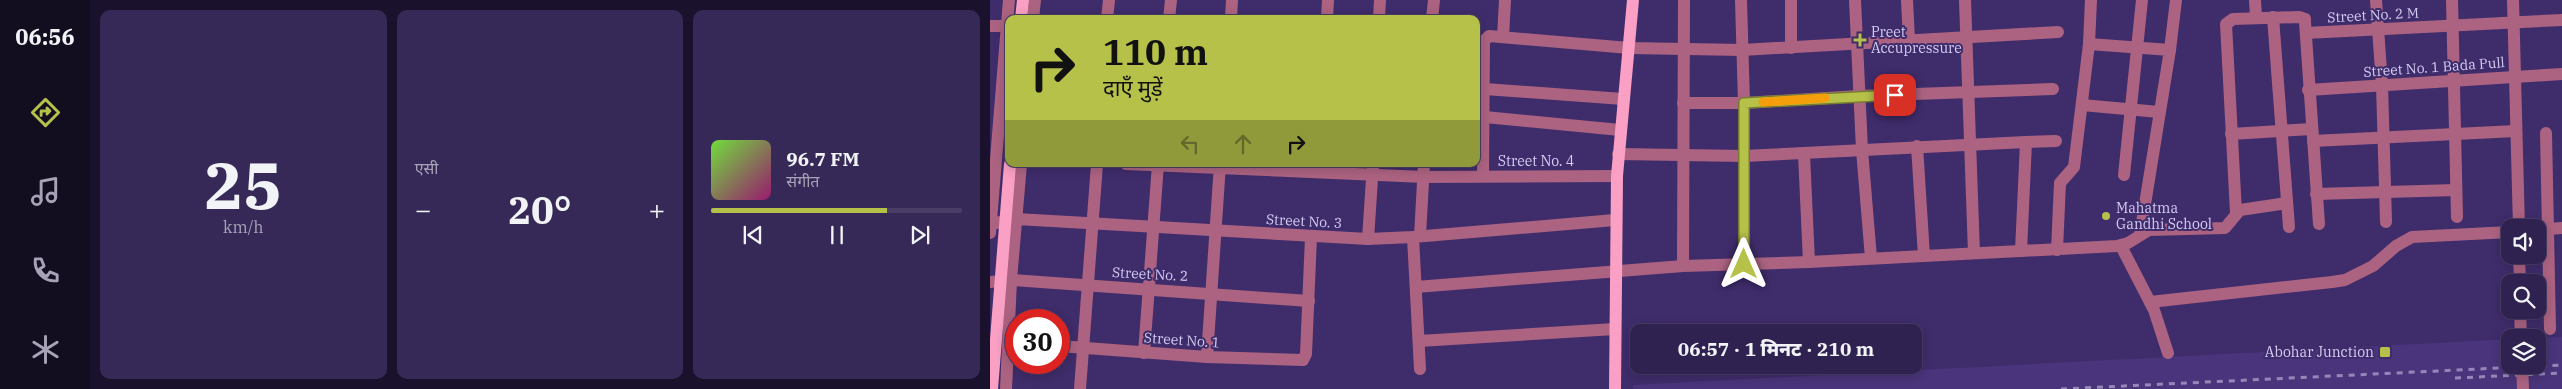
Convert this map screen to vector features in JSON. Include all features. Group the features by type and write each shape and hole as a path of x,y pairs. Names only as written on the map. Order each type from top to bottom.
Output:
{"main road":[{"path":"1021,15 1023,0"},
{"path":"1615,389 1615,220 1618,154 1633,0"},
{"path":"992,389 1010,167"}],"street":[{"path":"1007,15 1009,0"},
{"path":"1033,15 1035,0"},
{"path":"1107,15 1108,0"},
{"path":"1169,15 1170,0"},
{"path":"1231,15 1232,0"},
{"path":"1327,15 1328,0"},
{"path":"1379,15 1380,0"},
{"path":"1432,15 1434,0"},
{"path":"1503,37 1505,0"},
{"path":"1683,266 1684,0"},
{"path":"1741,0 1744,103 1744,264"},
{"path":"1791,0 1791,48"},
{"path":"1855,0 1862,150 1872,258"},
{"path":"1907,0 1909,40"},
{"path":"1965,0 1974,253"},
{"path":"2057,250 2060,183 2074,166 2089,44 2091,0"},
{"path":"2124,175 2139,47 2142,0"},
{"path":"2140,235 2170,50 2176,0"},
{"path":"2255,0 2256,17"},
{"path":"2376,0 2382,85 2386,222"},
{"path":"2452,0 2457,217"},
{"path":"2513,0 2519,219"},
{"path":"1416,287 1683,266 1809,262 2121,246 2140,235 2154,230 2225,228 2233,221 2236,213 2226,24 2233,19 2256,17 2302,17 2305,19 2308,90 2319,224"},
{"path":"2274,17 2289,227"},
{"name":"Street No. 2 M","path":"2306,33 2562,20"},
{"path":"990,26 1005,26"},
{"path":"990,233 995,92 1005,32"},
{"path":"1483,176 1486,89 1484,40 1489,36 1629,48 1742,50 2058,32"},
{"path":"2089,44 2170,50"},
{"name":"Street No. 1 Bada Pull","path":"2308,90 2562,74"},
{"path":"1486,89 1623,99"},
{"path":"1683,103 1744,103 1859,96 2053,89"},
{"path":"2082,105 2159,112"},
{"path":"1485,116 1620,130"},
{"path":"2231,134 2283,131 2312,135 2383,137 2454,136 2516,131"},
{"path":"2546,133 2550,329"},
{"path":"1618,154 1744,156 1917,146 2056,141"},
{"path":"2021,251 2026,142"},
{"path":"1917,146 1924,256"},
{"path":"1804,154 1809,262"},
{"path":"1011,309 1011,280 1021,167"},
{"path":"1080,389 1086,286 1097,167"},
{"path":"1144,353 1158,167"},
{"path":"1207,357 1220,167"},
{"name":"Street No. 4","path":"1258,167 1424,170 1483,176 1617,176"},
{"path":"1368,239 1373,170"},
{"path":"1420,369 1416,287 1416,237 1424,170"},
{"path":"2316,194 2456,190"},
{"path":"2236,213 2246,208 2287,203"},
{"name":"Street No. 3","path":"991,218 1368,239 1416,237 1615,220"},
{"path":"2548,229 2562,228"},
{"path":"2150,302 2346,280 2373,266 2396,246 2412,237 2501,232"},
{"path":"1309,301 1311,237"},
{"path":"2121,246 2150,302 2168,353"},
{"name":"Street No. 2","path":"990,282 1011,280 1309,301"},
{"name":"Street No. 1","path":"1070,347 1207,357 1303,360 1306,354 1309,301"},
{"path":"1419,341 1615,328"},
{"path":"1006,389 1008,374"},
{"path":"2522,374 2523,389"}],"shaded area":[{"name":"Abohar Junction","path":"2562,337 2562,389 1633,389 1633,385 1843,374 1922,374 1922,370 2501,339 2501,374 2546,374 2546,338"}],"railway":[{"path":"2061,389 2562,365"},
{"path":"2455,378 2562,373"}],"slow traffic":[{"path":"1763,102 1825,98"}],"place":[{"name":"Preet Accupressure","path":"1860,40"},
{"name":"Mahatma Gandhi School","path":"2106,216"},
{"name":"Abohar Junction","path":"2385,352"}],"route":[{"path":"1744,264 1744,103 1895,95"}]}
